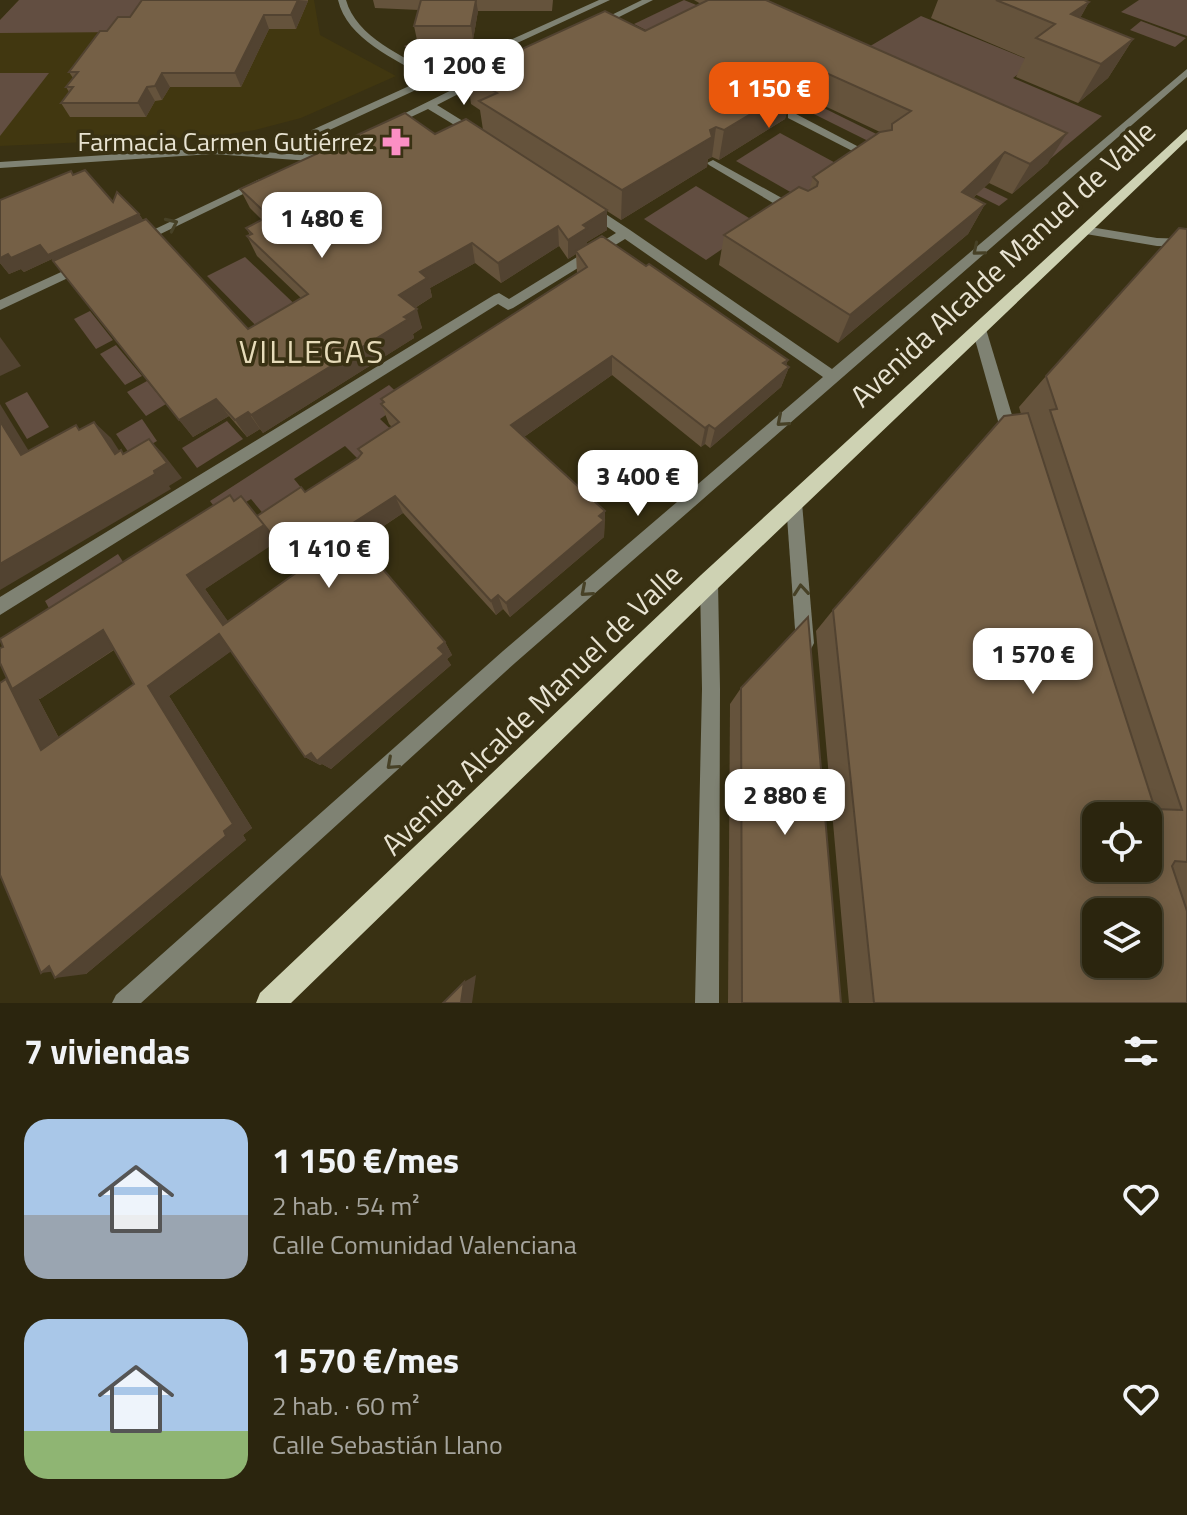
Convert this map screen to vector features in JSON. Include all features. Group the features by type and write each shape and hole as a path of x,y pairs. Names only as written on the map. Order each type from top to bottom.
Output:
{"main road":[{"name":"Avenida Alcalde Manuel de Valle","path":"270,1003 709,582 1187,133"}],"street":[{"path":"342,0 342,9 349,21 370,38 434,78"},
{"path":"307,159 316,132 606,0"},
{"path":"583,31 649,0"},
{"path":"376,130 503,69"},
{"path":"124,1003 509,657 1187,72"},
{"path":"430,105 490,144"},
{"path":"792,116 874,157"},
{"path":"0,165 212,151 307,159"},
{"path":"129,244 321,154"},
{"path":"713,163 800,214"},
{"path":"580,203 833,377"},
{"path":"1084,230 1180,247"},
{"path":"0,607 499,298 508,305 626,233"},
{"path":"0,305 102,257"},
{"path":"979,329 1015,452"},
{"path":"794,503 807,665"},
{"path":"707,1003 711,689 709,582"}],"shaded area":[{"path":"19,0 314,0 320,35 396,76 301,118 255,130 218,136 0,146 0,20"},
{"path":"19,0 150,0 127,32 0,33 0,20"},
{"path":"684,0 721,15 669,42 634,24"},
{"path":"1139,0 1187,0 1187,36 1121,12"},
{"path":"921,16 1034,62 1013,78 1102,116 1049,160 850,58"},
{"path":"1141,21 1186,38 1175,47 1130,30"},
{"path":"684,39 1008,199 999,206 673,44"},
{"path":"415,42 473,43 471,52 436,58 419,55 404,46"},
{"path":"0,73 49,73 0,136"},
{"path":"780,133 843,167 799,197 736,161"},
{"path":"696,186 759,224 706,260 644,219"},
{"path":"245,257 304,313 265,335 207,276"},
{"path":"90,311 113,340 96,349 74,319"},
{"path":"116,345 142,376 125,385 100,354"},
{"path":"147,381 166,404 146,416 127,392"},
{"path":"389,385 406,401 380,419 402,440 365,466 345,446 294,479 308,496 270,522 251,499 222,517 210,501"},
{"path":"27,392 49,427 27,439 5,403"},
{"path":"142,419 157,441 131,456 116,434"},
{"path":"227,421 243,439 197,468 182,448"},
{"path":"118,554 134,579 60,628 45,601"}],"building":[{"path":"142,0 298,0 291,15 264,15 235,73 162,73 155,86 147,87 138,103 61,103 73,87 66,87 78,72 69,72 100,31 107,31 118,17 130,17"},
{"path":"421,0 476,0 471,26 414,26"},
{"path":"708,0 766,0 1067,133 1030,164 1005,152 962,192 985,204 850,315 724,235 799,187 808,191 817,186 818,182 813,177 880,132 892,130 892,124 911,111 822,71 805,81 793,82 793,89 724,130 716,127 710,130 712,137 622,190 479,101 497,93 467,74 605,11 645,31"},
{"path":"996,0 1084,0 1089,2 1071,14 1133,39 1101,64 1036,38 1055,24"},
{"path":"405,113 435,134 466,119 607,210 583,225 587,228 568,240 558,226 498,263 472,243 420,272 427,278 399,295 417,309 404,317 408,319 251,415 248,412 235,420 216,399 179,420 53,261 146,219 248,329 308,294 247,236 252,234 246,228 269,216 240,189"},
{"path":"85,170 113,202 117,192 139,214 48,255 40,245 11,258 8,254 0,258 0,200 71,171 73,175"},
{"path":"1179,228 1187,229 1187,862 1175,861 1172,866 1187,911 1187,1003 874,1003 833,610 1004,416 1028,413 1153,802 1082,802 1082,882 1162,882 1162,809 1182,810 1050,410 1057,409 1046,376"},
{"path":"602,236 646,266 649,264 788,360 783,363 789,367 715,429 709,425 705,428 612,356 511,425 605,511 599,516 604,520 506,603 498,595 491,601 395,496 347,527 445,642 438,648 444,654 317,761 311,753 305,757 219,634 148,686 233,824 224,831 226,836 55,978 49,966 41,973 0,875 0,683 6,679 41,750 134,684 103,630 12,689 0,663 0,648 3,647 0,639 230,495 234,501 241,496 264,525 187,575 223,625 300,570 257,516 301,487 305,492 358,458 362,453 358,449 399,422 381,404 384,402 381,399 587,267 576,251"},
{"path":"0,421 21,455 76,425 79,430 94,422 115,454 121,450 123,454 149,439 167,463 154,471 155,474 0,564"},
{"path":"808,617 841,1003 742,1003 741,688"},
{"path":"464,982 461,1003 443,1003"}],"place":[{"name":"Farmacia Carmen Gutiérrez","path":"396,142"}],"district":[{"name":"VILLEGAS","path":"312,352"}]}
